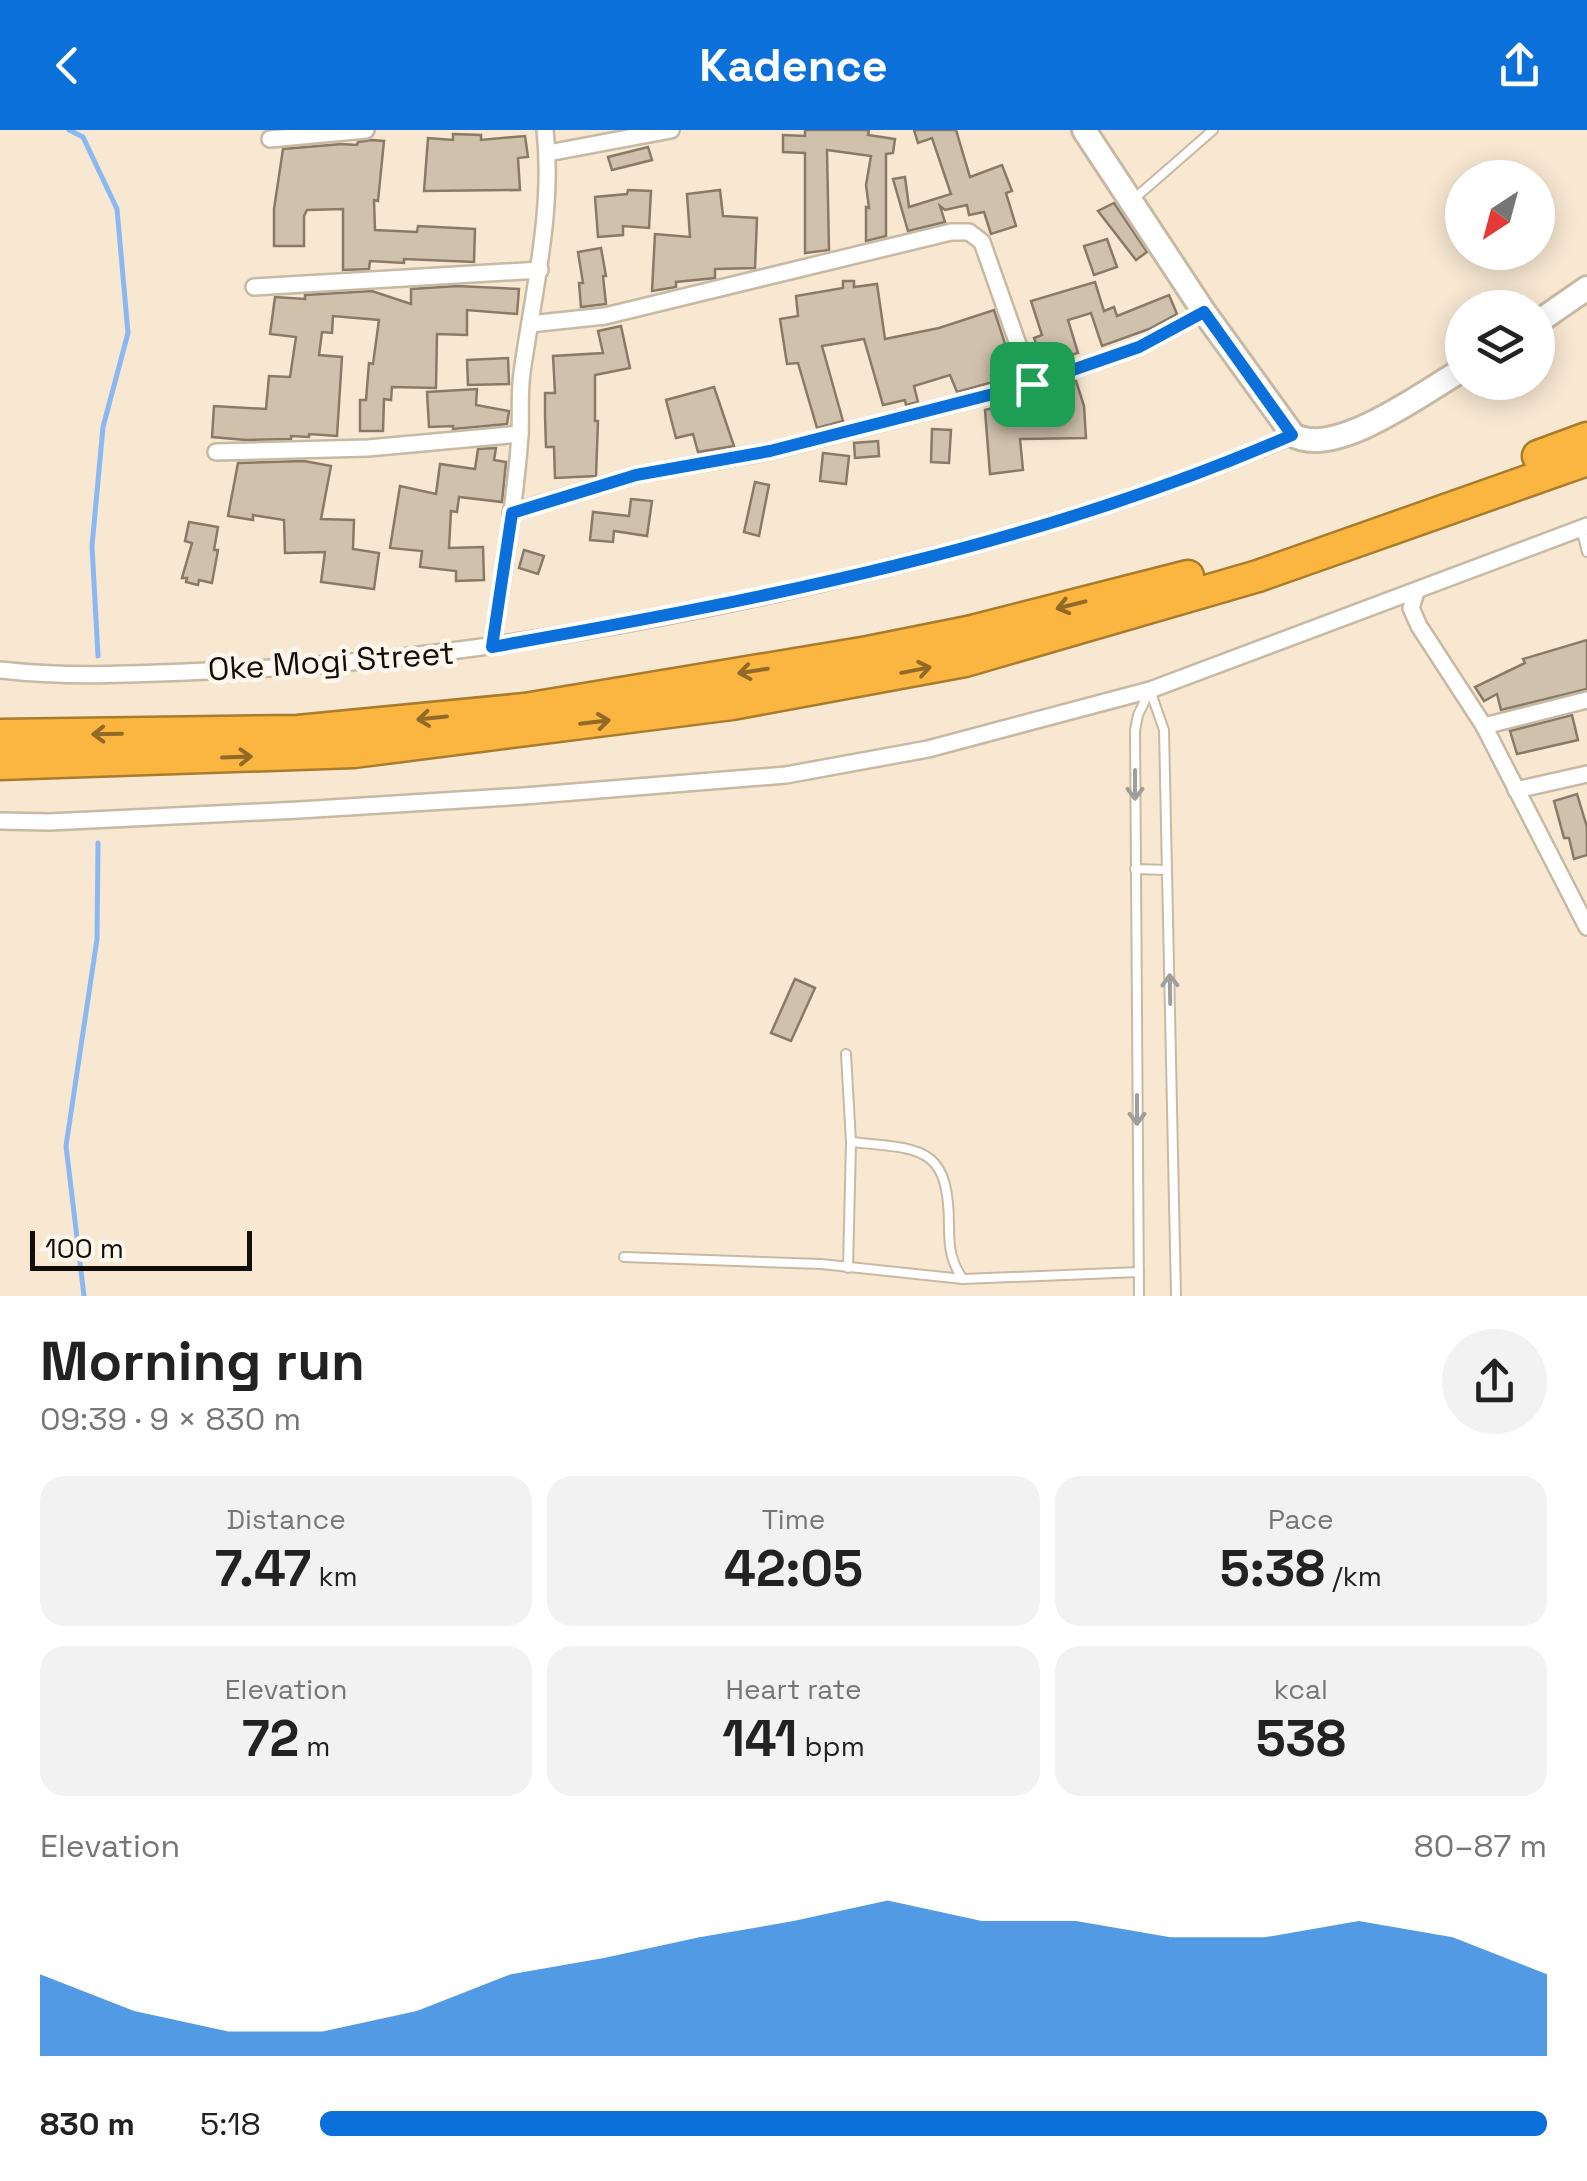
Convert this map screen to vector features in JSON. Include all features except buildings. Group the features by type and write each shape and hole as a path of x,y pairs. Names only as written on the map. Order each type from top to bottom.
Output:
{"highway":[{"path":"0,764 354,752 732,704 966,661 1258,576 1462,494 1587,438"},
{"path":"0,735 298,731 525,709 868,652 968,632 1269,555 1462,494 1587,460"}],"street":[{"path":"270,139 365,130"},
{"path":"492,647 512,513 521,377 540,270 548,153 545,130"},
{"path":"548,153 670,130"},
{"path":"1084,130 1204,312 1292,435 1304,442 1326,442 1352,433 1445,380"},
{"path":"530,324 605,316 952,232 969,232 982,242 1032,384"},
{"path":"254,287 540,270"},
{"path":"1555,310 1587,288"},
{"path":"512,513 636,475 770,451 1032,384 1139,347 1204,312"},
{"path":"216,452 368,448 520,434"},
{"name":"Oke Mogi Street","path":"0,670 112,675 312,667 492,647 651,620 888,568 1074,516 1206,473 1292,435"},
{"path":"0,821 299,810 786,775 928,749 1150,690 1584,527"},
{"path":"1416,592 1411,608 1419,626 1484,726 1587,928"},
{"path":"1484,726 1587,700"},
{"path":"1516,790 1587,774"}],"lane":[{"path":"1132,201 1213,130"},
{"path":"1584,527 1587,552"},
{"path":"1139,1296 1135,730 1150,690"},
{"path":"1150,690 1164,730 1176,1296"},
{"path":"1135,869 1167,870"},
{"path":"846,1054 850,1142 848,1268"},
{"path":"850,1142 911,1149 934,1161 946,1176 949,1242 954,1267 963,1279"},
{"path":"624,1257 848,1268 963,1279 1139,1272"}],"waterway":[{"path":"69,130 83,137 117,209 128,333 103,427 92,546 98,656"},
{"path":"84,1296 66,1146 97,939 98,843"}],"route":[{"path":"1204,312 1292,435 1206,473 1037,528 888,568 651,620 492,647 512,513 636,475 770,451 1032,384 1139,347 1204,312"}]}
